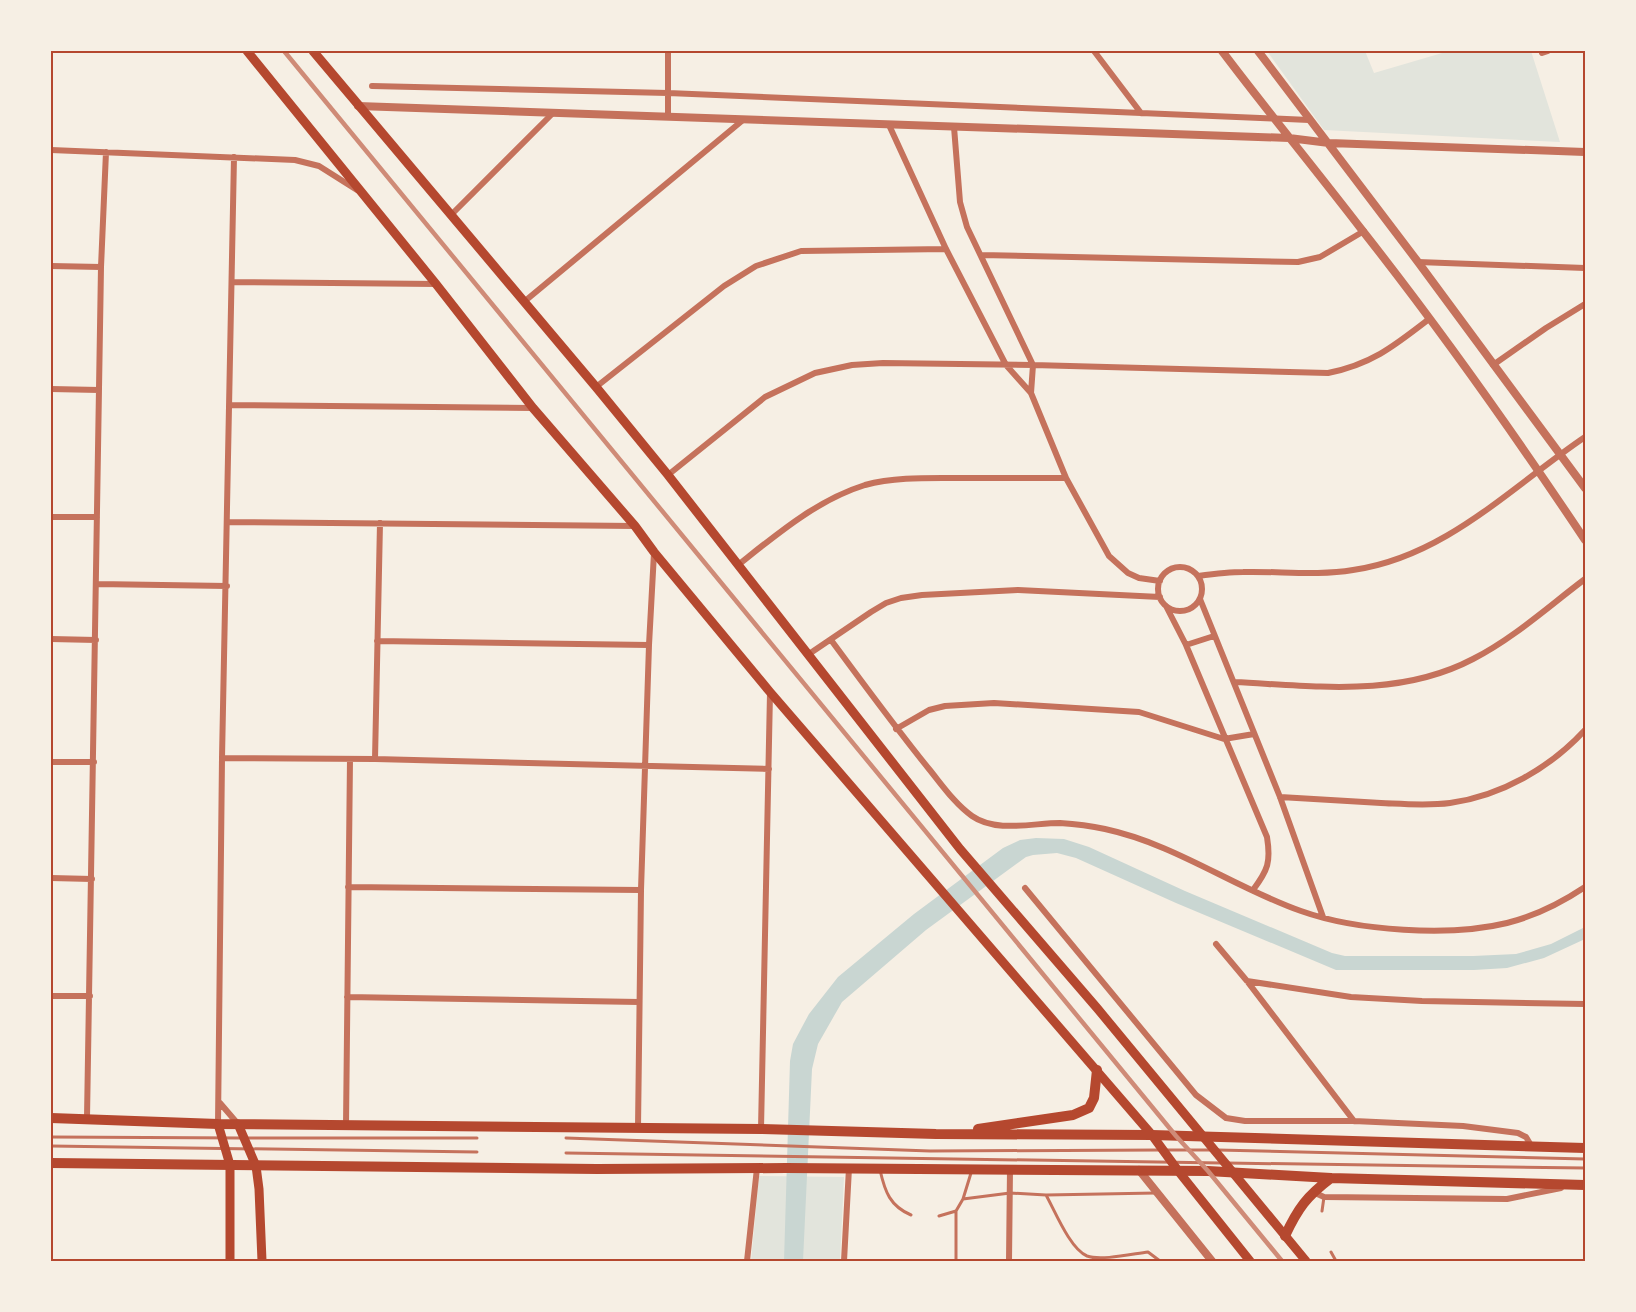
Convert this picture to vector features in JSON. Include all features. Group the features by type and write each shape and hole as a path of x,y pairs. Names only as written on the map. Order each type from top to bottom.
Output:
{"main road":[{"path":"247,51 365,195 533,408 635,526 770,692 1152,1135 1250,1261"},
{"path":"313,51 525,301 668,475 960,849 1205,1137 1306,1261"},
{"path":"936,1134 1073,1115 1089,1108 1094,1098 1097,1070"},
{"path":"51,1118 218,1124 1152,1135 1585,1148"},
{"path":"218,1124 230,1165 230,1261"},
{"path":"238,1124 255,1166 259,1189 262,1261"},
{"path":"51,1163 597,1169 1139,1170 1229,1167 1331,1178 1580,1185"},
{"path":"1285,1236 1301,1204 1312,1192 1331,1178"}],"street":[{"path":"668,51 668,117"},
{"path":"1094,51 1141,114"},
{"path":"1222,51 1273,119 1364,231 1538,470 1585,540"},
{"path":"1258,51 1585,488"},
{"path":"372,86 668,93 1309,120"},
{"path":"358,106 1289,138 1329,143 1585,152"},
{"path":"452,214 553,113"},
{"path":"525,301 743,120"},
{"path":"889,126 946,249 1006,365 1031,393 1066,478 1109,556 1128,573 1139,578 1160,581"},
{"path":"954,128 960,202 967,227 1033,365 1031,393"},
{"path":"51,150 271,158 308,163 335,175 365,195"},
{"path":"87,1118 101,267 106,152"},
{"path":"218,1124 222,758 234,157"},
{"path":"981,255 1298,262 1320,257 1364,231"},
{"path":"596,387 724,286 756,266 801,251 946,249"},
{"path":"1418,262 1585,268"},
{"path":"51,266 101,267"},
{"path":"232,282 436,284"},
{"path":"1493,365 1545,328 1585,304"},
{"path":"668,475 765,398 814,374 852,365 883,363 1033,365 1328,373 1358,366 1387,351 1429,319"},
{"path":"51,389 99,390"},
{"path":"230,405 533,408"},
{"path":"1198,576 1242,572 1336,572 1379,566 1409,556 1463,527 1585,437"},
{"path":"738,565 799,518 821,505 865,486 890,481 936,478 1066,478"},
{"path":"51,517 97,517"},
{"path":"228,522 635,526"},
{"path":"375,759 380,523"},
{"path":"638,1128 641,890 654,552"},
{"path":"1253,890 1268,866 1267,837 1186,645 1160,597 1160,581 1172,569 1182,567 1198,576 1201,583 1200,598 1280,797 1323,917"},
{"path":"1235,682 1352,687 1417,681 1445,672 1505,640 1585,579"},
{"path":"97,584 227,586"},
{"path":"809,654 870,612 901,598 1018,590 1160,597"},
{"path":"1166,606 1173,610 1188,609 1200,598"},
{"path":"1186,645 1214,636"},
{"path":"51,639 96,640"},
{"path":"378,640 649,645"},
{"path":"831,640 896,729 950,795 971,816 981,821 1007,826 1061,824 1104,829 1168,850 1301,911 1368,926 1411,930 1460,930 1506,923 1539,912 1568,899 1585,888"},
{"path":"761,1129 770,692"},
{"path":"896,729 929,710 945,706 994,703 1139,712 1224,739 1254,734"},
{"path":"1280,797 1421,805 1469,799 1507,787 1560,753 1585,730"},
{"path":"222,758 375,759 769,769"},
{"path":"346,1125 350,759"},
{"path":"51,762 94,762"},
{"path":"51,878 92,879"},
{"path":"348,887 641,890"},
{"path":"1025,888 1196,1095 1226,1118 1245,1121 1354,1121 1497,1130 1526,1137 1533,1148"},
{"path":"1216,944 1354,1121"},
{"path":"1247,981 1351,997 1585,1005"},
{"path":"51,996 90,996"},
{"path":"347,997 639,1002"},
{"path":"219,1102 238,1124"},
{"path":"747,1261 757,1168"},
{"path":"843,1261 849,1168"},
{"path":"1009,1261 1011,1169"},
{"path":"1139,1170 1212,1261"},
{"path":"1312,1192 1324,1197 1507,1199 1580,1185"}],"lane":[{"path":"51,1137 477,1138"},
{"path":"566,1138 930,1151 1215,1150 1585,1159"},
{"path":"51,1146 477,1152"},
{"path":"566,1153 1176,1167"},
{"path":"1229,1167 1585,1168"},
{"path":"880,1168 888,1197 898,1210 911,1215"},
{"path":"956,1261 956,1211 963,1199 972,1170"},
{"path":"963,1199 1011,1192 1047,1195 1158,1193"},
{"path":"1047,1195 1074,1247 1088,1256 1102,1257 1148,1252 1160,1261"},
{"path":"1322,1211 1324,1197"},
{"path":"939,1216 956,1211"},
{"path":"1331,1252 1336,1261"}],"shaded area":[{"path":"1267,51 1365,51 1374,73 1449,51 1531,51 1560,142 1324,130"},
{"path":"1064,839 1089,847 1185,891 1332,953 1345,956 1516,954 1551,944 1585,927 1585,939 1544,958 1507,968 1336,970 1076,858 1057,853 1026,857 926,930 842,1002 818,1044 812,1069 803,1261 784,1261 790,1061 793,1044 809,1014 838,977 914,914 1003,848 1020,840"},
{"path":"759,1176 844,1177 840,1261 751,1261"}],"railway":[{"path":"284,51 1176,1136 1282,1261"}]}
